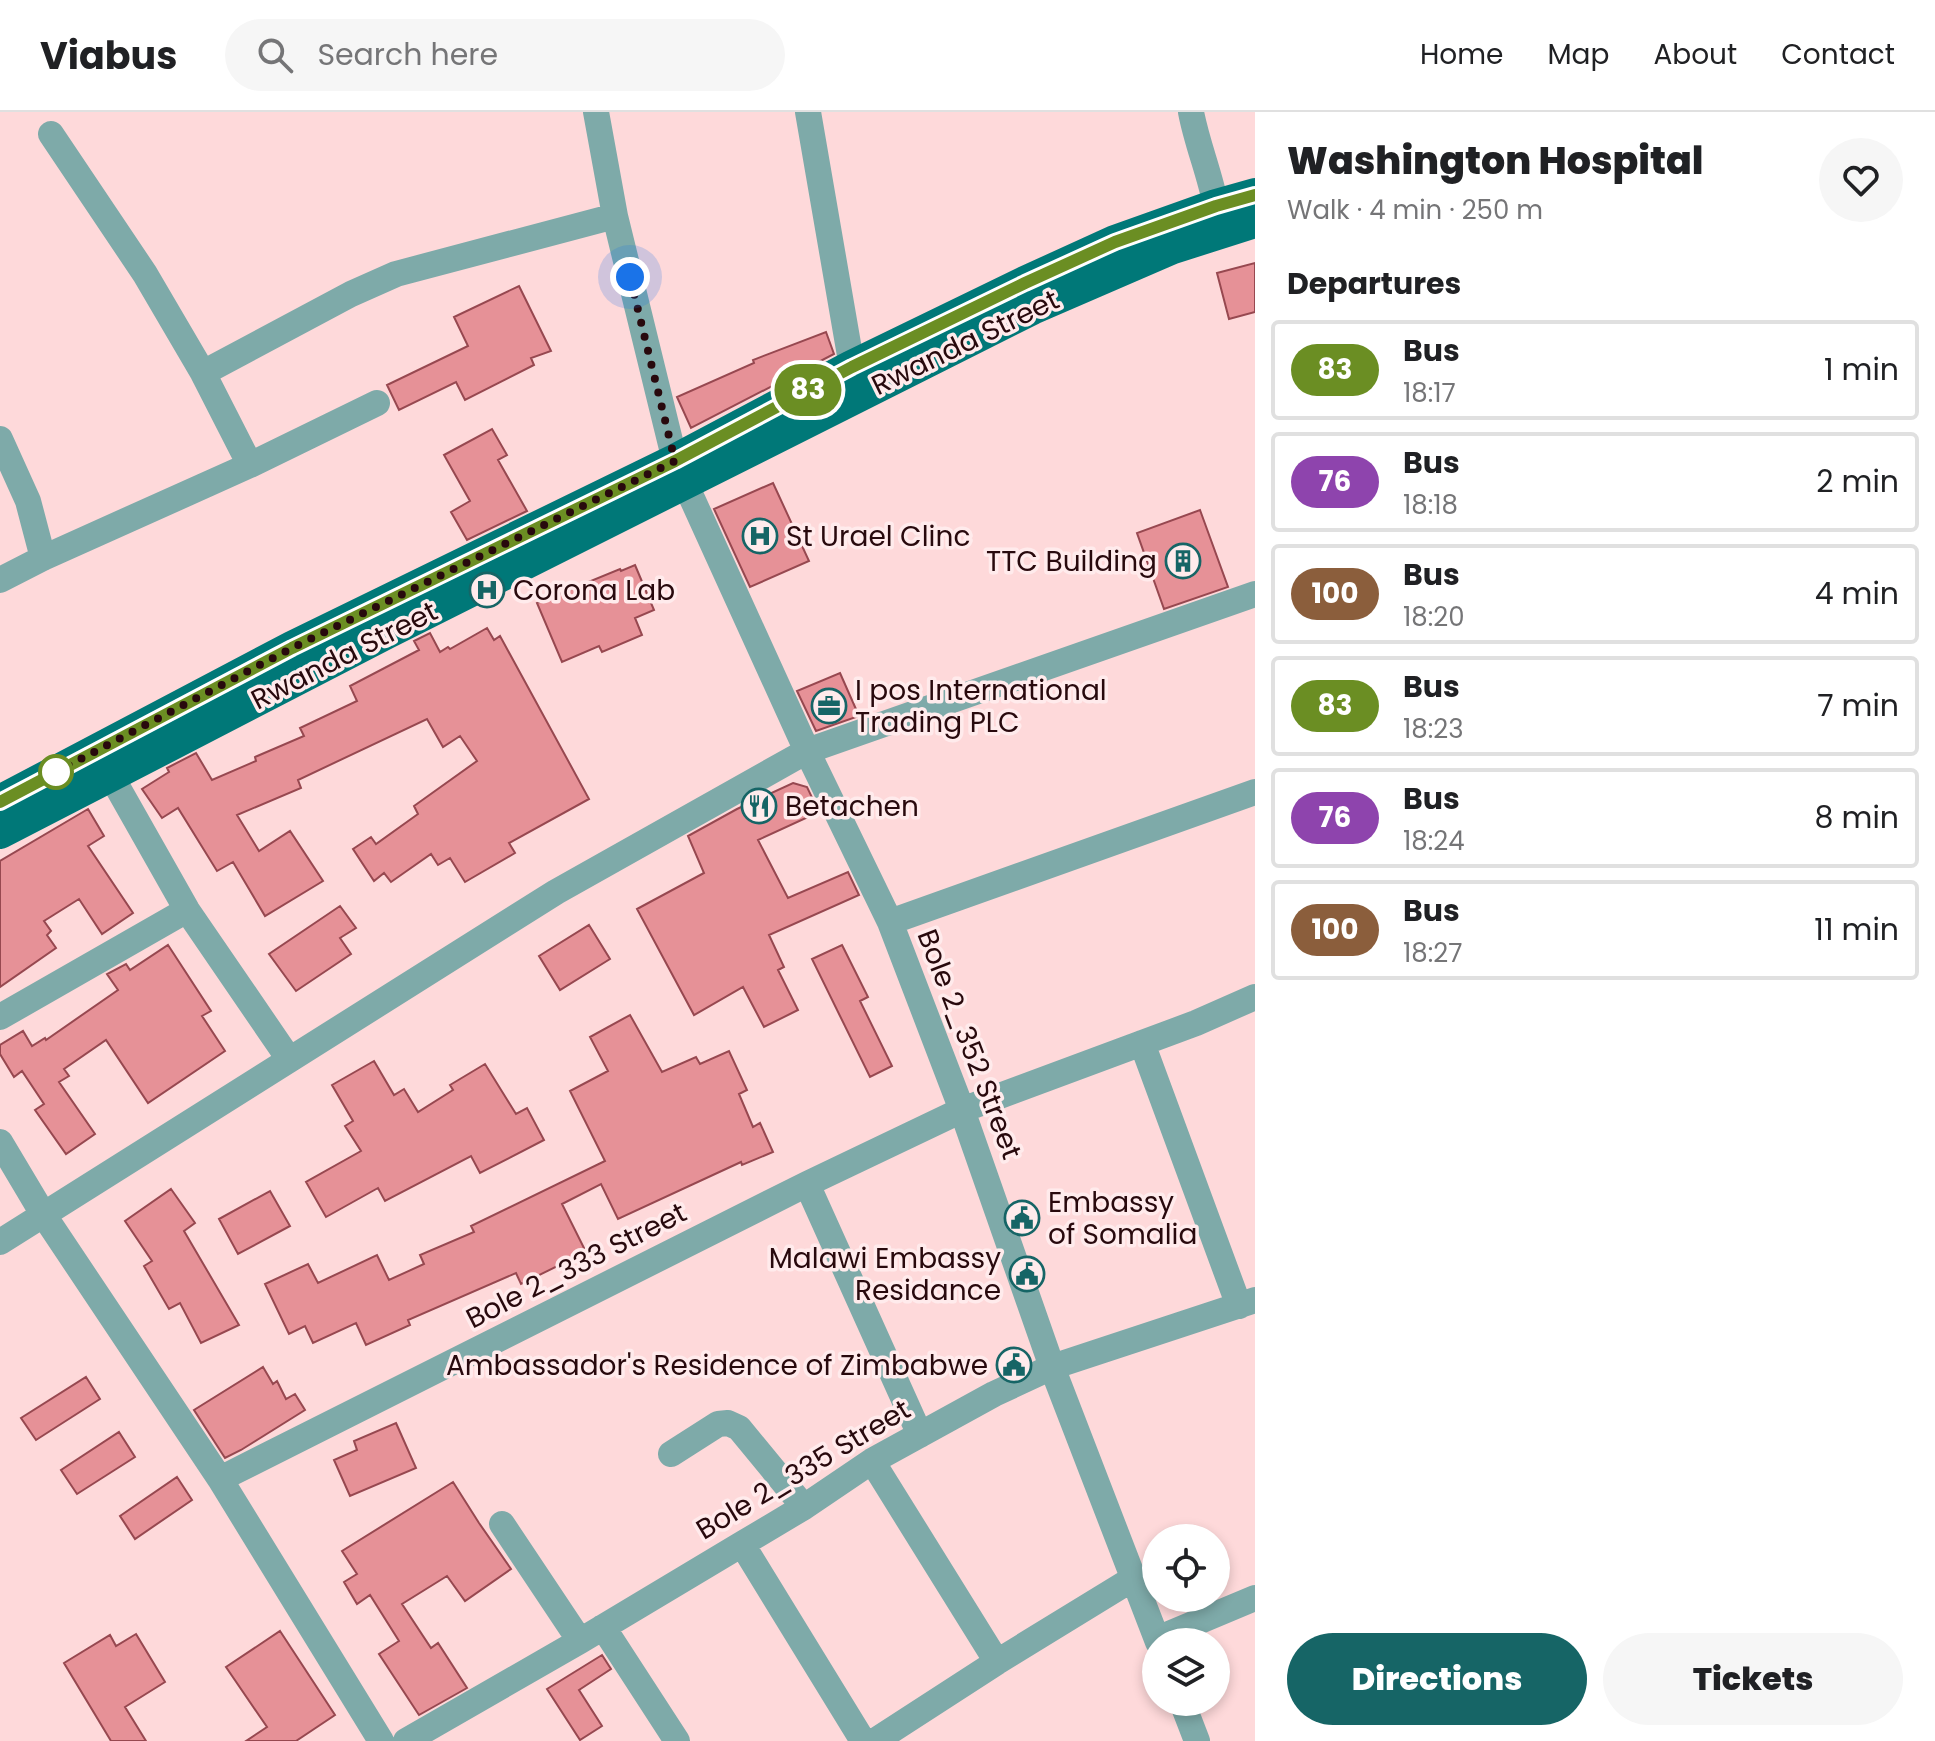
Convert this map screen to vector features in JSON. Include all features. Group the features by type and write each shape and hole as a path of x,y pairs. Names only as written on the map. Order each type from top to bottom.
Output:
{"main road":[{"name":"Rwanda Street","path":"6,807 110,774 401,625 680,472 852,367 1115,242 1255,195"},
{"name":"Rwanda Street","path":"6,807 292,648 1032,308 1173,247 1255,221"}],"street":[{"name":"Bole 2_352 Street","path":"596,112 615,216 680,472 807,751 890,922 962,1110 1052,1367 1153,1628"},
{"path":"808,112 852,367"},
{"path":"1191,112 1216,206"},
{"path":"51,134 145,274 203,373 250,465"},
{"path":"203,373 351,294 396,274 615,216"},
{"path":"0,580 377,403"},
{"path":"0,439 28,501 43,558"},
{"path":"0,1242 556,892 807,751 1255,594"},
{"path":"110,774 187,910 289,1059"},
{"path":"890,922 1255,792"},
{"path":"0,1017 187,910"},
{"name":"Bole 2_333 Street","path":"220,1479 807,1184 962,1110 1196,1023 1255,997"},
{"path":"1142,1043 1247,1303"},
{"path":"0,1142 43,1214 220,1479 381,1741"},
{"path":"807,1184 920,1435"},
{"name":"Bole 2_335 Street","path":"406,1741 804,1507 872,1461 994,1394 1052,1367 1247,1303"},
{"path":"671,1454 718,1424 728,1423 739,1428 804,1507"},
{"path":"872,1461 997,1662"},
{"path":"502,1524 580,1641"},
{"path":"742,1544 863,1741"},
{"path":"875,1741 1134,1578"},
{"path":"1186,1628 1255,1598"},
{"path":"603,1627 677,1741"},
{"path":"1187,1716 1197,1741"}],"building":[{"path":"1255,263 1255,312 1229,319 1217,273"},
{"path":"519,286 551,351 531,358 534,365 465,400 456,382 399,410 387,385 468,346 454,317"},
{"path":"826,332 834,354 691,428 677,397 754,363 753,360"},
{"path":"492,429 507,455 498,460 527,511 467,540 451,512 470,501 444,455"},
{"name":"St Urael Clinc","path":"773,483 809,561 750,587 714,509"},
{"name":"TTC Building","path":"1200,510 1228,587 1164,609 1137,533"},
{"path":"635,565 654,610 635,618 642,635 602,652 599,646 562,662 537,603"},
{"path":"487,628 494,640 500,636 589,799 509,843 515,853 465,882 450,858 438,865 431,854 391,882 384,873 374,881 353,849 371,837 376,844 418,814 414,806 477,761 460,736 443,747 427,719 298,780 301,788 237,815 259,851 290,831 323,881 265,916 233,862 217,871 178,808 162,818 142,789 169,772 167,768 196,753 212,780 256,761 255,757 304,736 300,728 357,701 350,686 419,650 414,641 430,633 440,652"},
{"name":"I pos International Trading PLC","path":"840,673 859,716 816,731 797,691"},
{"path":"793,783 807,787 819,812 758,840 788,898 848,872 859,895 769,935 784,967 778,970 798,1010 764,1027 743,987 694,1015 637,909 704,873 688,836"},
{"path":"88,809 104,836 88,846 133,913 102,934 79,899 44,921 51,931 47,935 56,948 0,987 0,861"},
{"path":"340,906 356,928 340,938 351,954 296,991 269,954"},
{"path":"589,925 610,959 560,990 539,956"},
{"path":"168,945 211,1011 202,1016 225,1051 148,1103 106,1040 64,1069 69,1076 59,1082 95,1134 66,1154 35,1110 44,1104 22,1071 14,1077 0,1054 0,1045 23,1031 32,1046 46,1040 118,990 107,974 126,964 130,970"},
{"path":"842,945 868,997 860,1001 892,1066 870,1077 812,959"},
{"path":"630,1015 662,1072 696,1057 700,1064 729,1051 747,1090 739,1094 753,1127 760,1123 773,1152 742,1165 741,1162 618,1219 601,1184 562,1204 586,1252 521,1284 516,1273 408,1320 410,1325 366,1345 356,1323 313,1343 305,1326 289,1334 265,1284 308,1264 318,1283 377,1255 389,1280 424,1264 420,1255 474,1232 471,1226 605,1161 570,1091 608,1071 590,1037"},
{"path":"374,1061 394,1095 404,1089 418,1112 453,1090 450,1085 485,1064 516,1114 527,1108 544,1140 480,1173 471,1156 385,1201 378,1188 326,1217 306,1182 361,1151 345,1126 353,1121 332,1085"},
{"path":"171,1189 195,1223 184,1231 239,1325 201,1343 180,1303 169,1309 144,1266 152,1261 125,1221"},
{"path":"270,1191 290,1226 238,1254 219,1219"},
{"path":"263,1367 273,1384 277,1381 286,1399 295,1394 305,1410 225,1458 194,1410"},
{"path":"86,1377 100,1399 36,1440 21,1418"},
{"path":"396,1423 416,1468 350,1496 334,1460 357,1450 354,1441"},
{"path":"119,1432 135,1457 77,1494 61,1470"},
{"path":"177,1477 192,1500 135,1539 120,1516"},
{"path":"453,1482 511,1569 465,1601 447,1576 402,1604 431,1648 438,1643 467,1688 419,1715 379,1654 399,1641 370,1595 357,1604 344,1582 357,1574 342,1551"},
{"path":"280,1631 335,1715 296,1741 246,1741 267,1727 226,1667"},
{"path":"136,1634 165,1682 125,1707 146,1741 111,1741 64,1663 110,1635 116,1646"},
{"path":"602,1655 611,1669 579,1690 602,1726 580,1740 547,1689"}],"bus line":[{"name":"83","path":"0,802 292,648 675,461 852,367 1025,283 1115,242 1255,195"}],"place":[{"name":"St Urael Clinc","path":"760,536"},
{"name":"TTC Building","path":"1183,561"},
{"name":"Corona Lab","path":"487,590"},
{"name":"I pos International Trading PLC","path":"829,706"},
{"name":"Betachen","path":"759,806"},
{"name":"Embassy of Somalia","path":"1022,1218"},
{"name":"Malawi Embassy Residance","path":"1027,1274"},
{"name":"Ambassador's Residence of Zimbabwe","path":"1014,1365"}],"route":[{"path":"56,772 292,648 675,461 630,277"}]}
